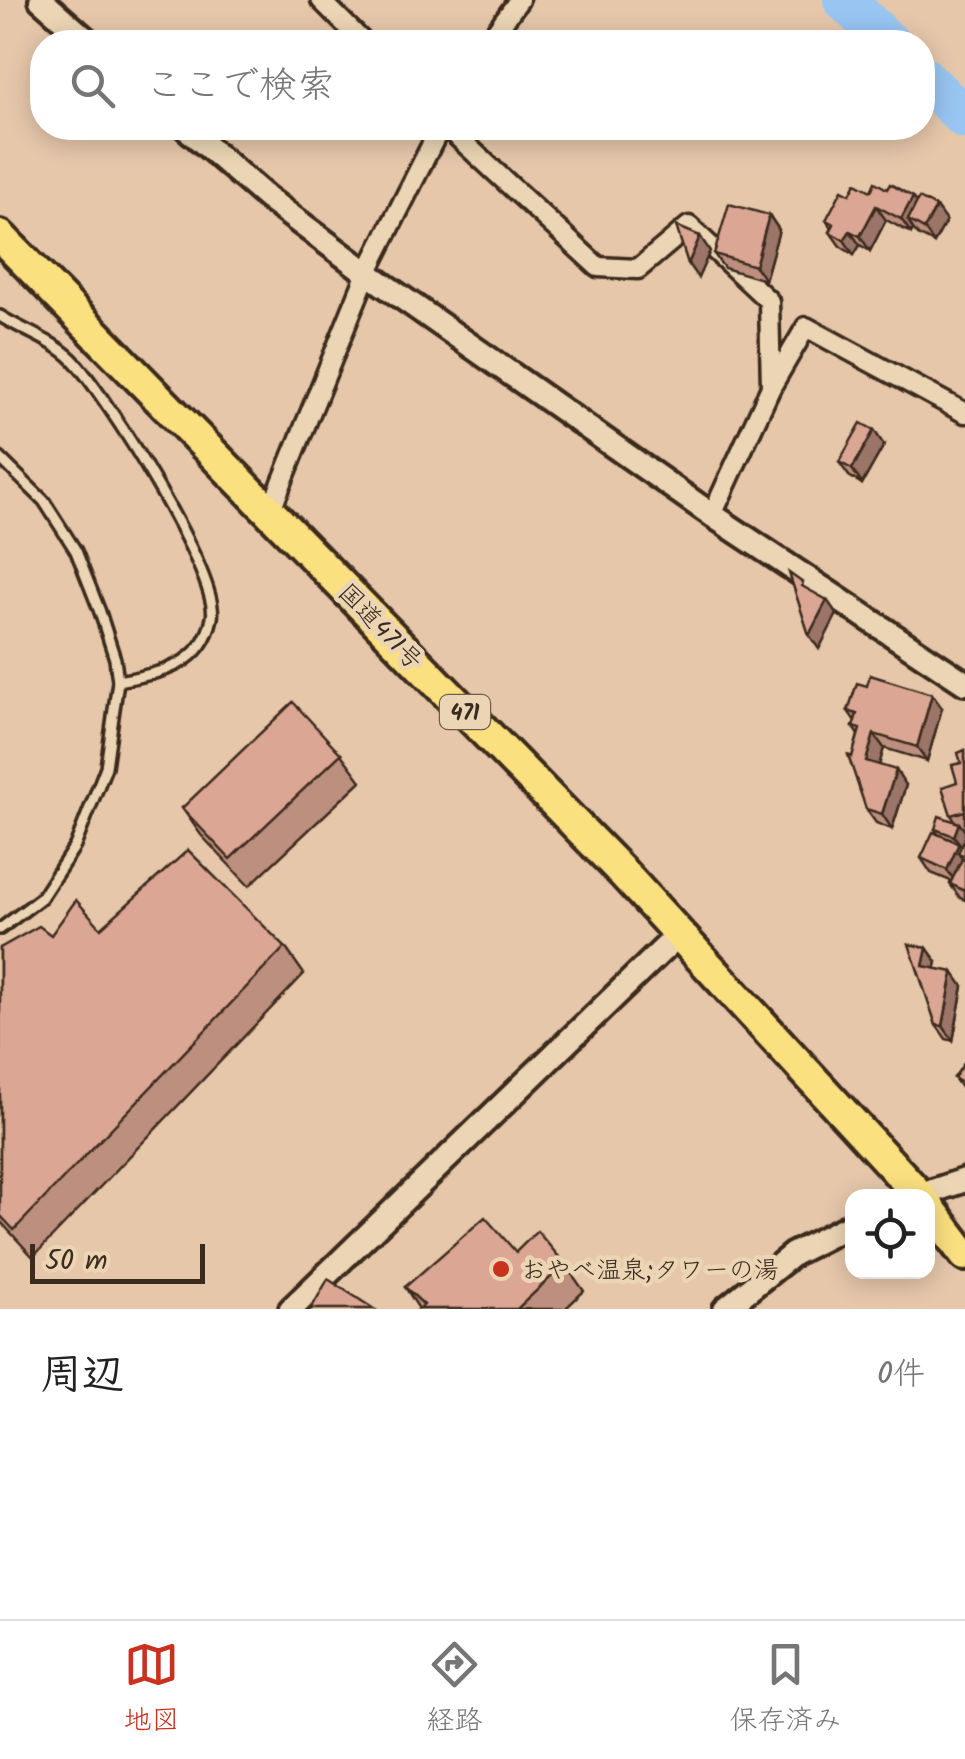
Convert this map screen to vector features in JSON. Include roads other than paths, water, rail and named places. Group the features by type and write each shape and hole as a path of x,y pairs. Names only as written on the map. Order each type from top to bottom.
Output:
{"highway":[{"name":"国道471号","path":"0,236 623,872 913,1189"},
{"path":"935,1215 965,1255"}],"street":[{"path":"41,0 75,30"},
{"path":"320,0 351,30"},
{"path":"497,30 519,0"},
{"path":"200,140 267,198 367,273 712,515 965,683"},
{"path":"270,512 367,273 438,140"},
{"path":"457,140 598,266 638,269 690,226 769,301 771,387"},
{"path":"712,515 771,387 806,327 965,413"},
{"path":"291,1309 679,934"},
{"path":"935,1190 965,1180"},
{"path":"725,1309 793,1254 845,1228"}],"lane":[{"path":"0,316 69,356 98,390 193,548 208,585 213,617 198,649 172,670 118,682"},
{"path":"0,458 44,500 76,551 110,643 118,682 106,766 76,846 42,898 0,929"}],"waterway":[{"path":"844,0 875,30"},
{"path":"935,89 965,118"}],"place":[{"name":"おやべ温泉;タワーの湯","path":"501,1269"}]}
